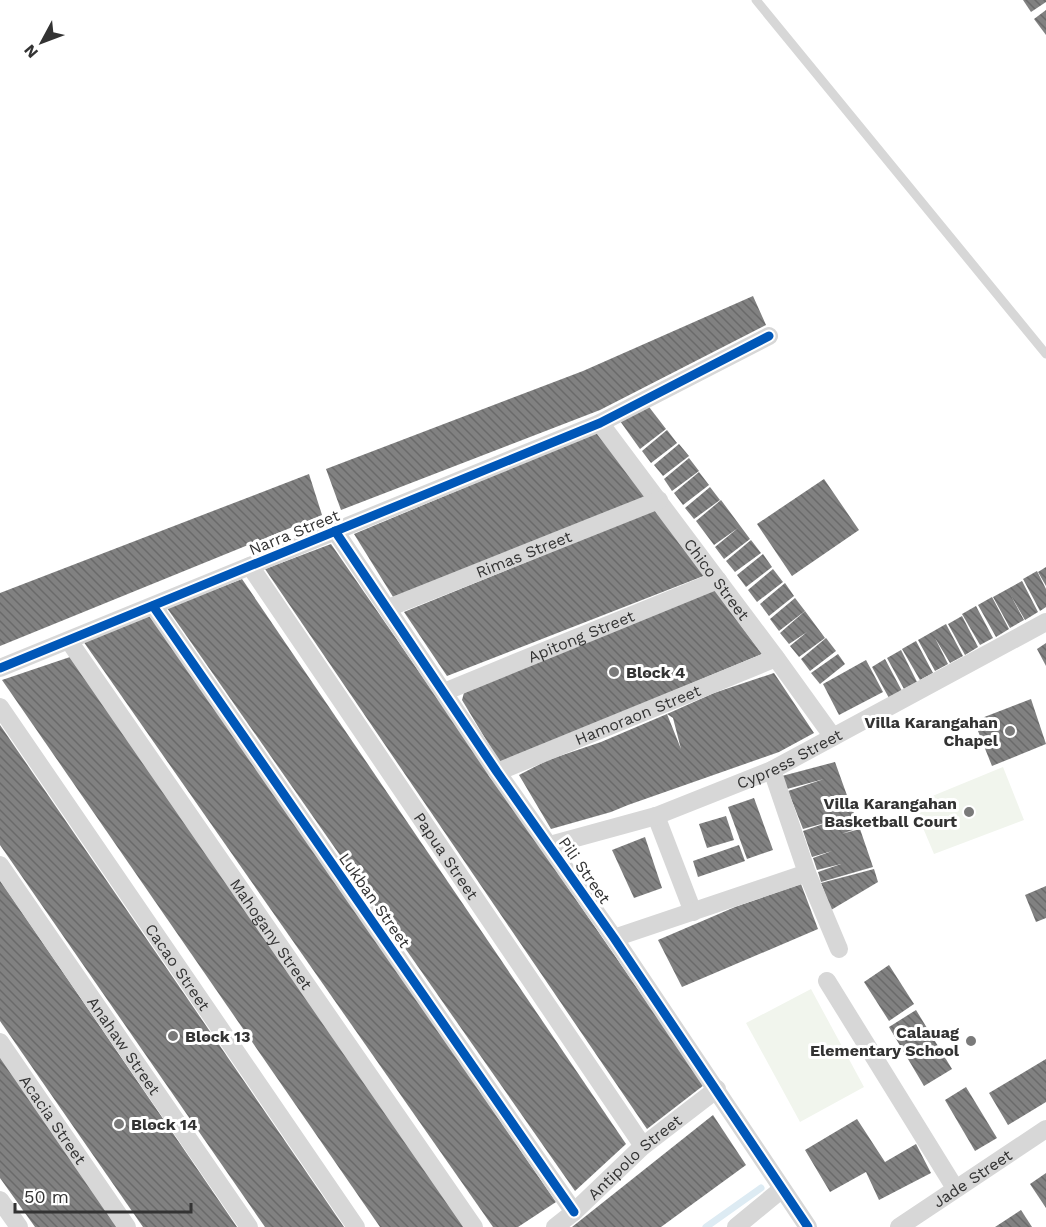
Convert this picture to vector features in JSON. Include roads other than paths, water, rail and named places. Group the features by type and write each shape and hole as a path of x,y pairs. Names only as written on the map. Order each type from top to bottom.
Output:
{"street":[{"name":"Narra Street","path":"0,668 600,423 769,336"},
{"name":"Chico Street","path":"600,423 776,657 833,737"},
{"name":"Rimas Street","path":"388,608 659,500"},
{"name":"Pili Street","path":"335,531 497,772 550,845 717,1089 808,1227"},
{"name":"Papua Street","path":"250,566 643,1146"},
{"name":"Apitong Street","path":"444,692 718,580"},
{"name":"Lukban Street","path":"153,606 574,1212"},
{"name":"Cypress Street","path":"550,845 656,816 772,770 1046,622"},
{"name":"Mahogany Street","path":"69,641 474,1227"},
{"name":"Hamoraon Street","path":"497,772 776,657"},
{"name":"Cacao Street","path":"0,708 356,1227"},
{"path":"772,770 807,873 839,949"},
{"path":"656,816 693,912"},
{"name":"Anahaw Street","path":"0,865 249,1227"},
{"path":"614,938 807,873"},
{"path":"827,981 955,1188"},
{"name":"Acacia Street","path":"0,1042 127,1227"},
{"name":"Antipolo Street","path":"555,1227 574,1212 643,1146 717,1089"},
{"name":"Jade Street","path":"899,1227 1046,1129"},
{"path":"736,1227 782,1189"},
{"path":"0,1200 19,1227"}],"lane":[{"path":"756,0 1046,354"}],"waterway":[{"path":"706,1227 761,1188"}],"place":[{"name":"Block 4","path":"614,672"},
{"name":"Villa Karangahan Chapel","path":"1010,731"},
{"name":"Villa Karangahan Basketball Court","path":"969,812"},
{"name":"Block 13","path":"173,1036"},
{"name":"Calauag Elementary School","path":"971,1041"},
{"name":"Block 14","path":"119,1124"}]}
